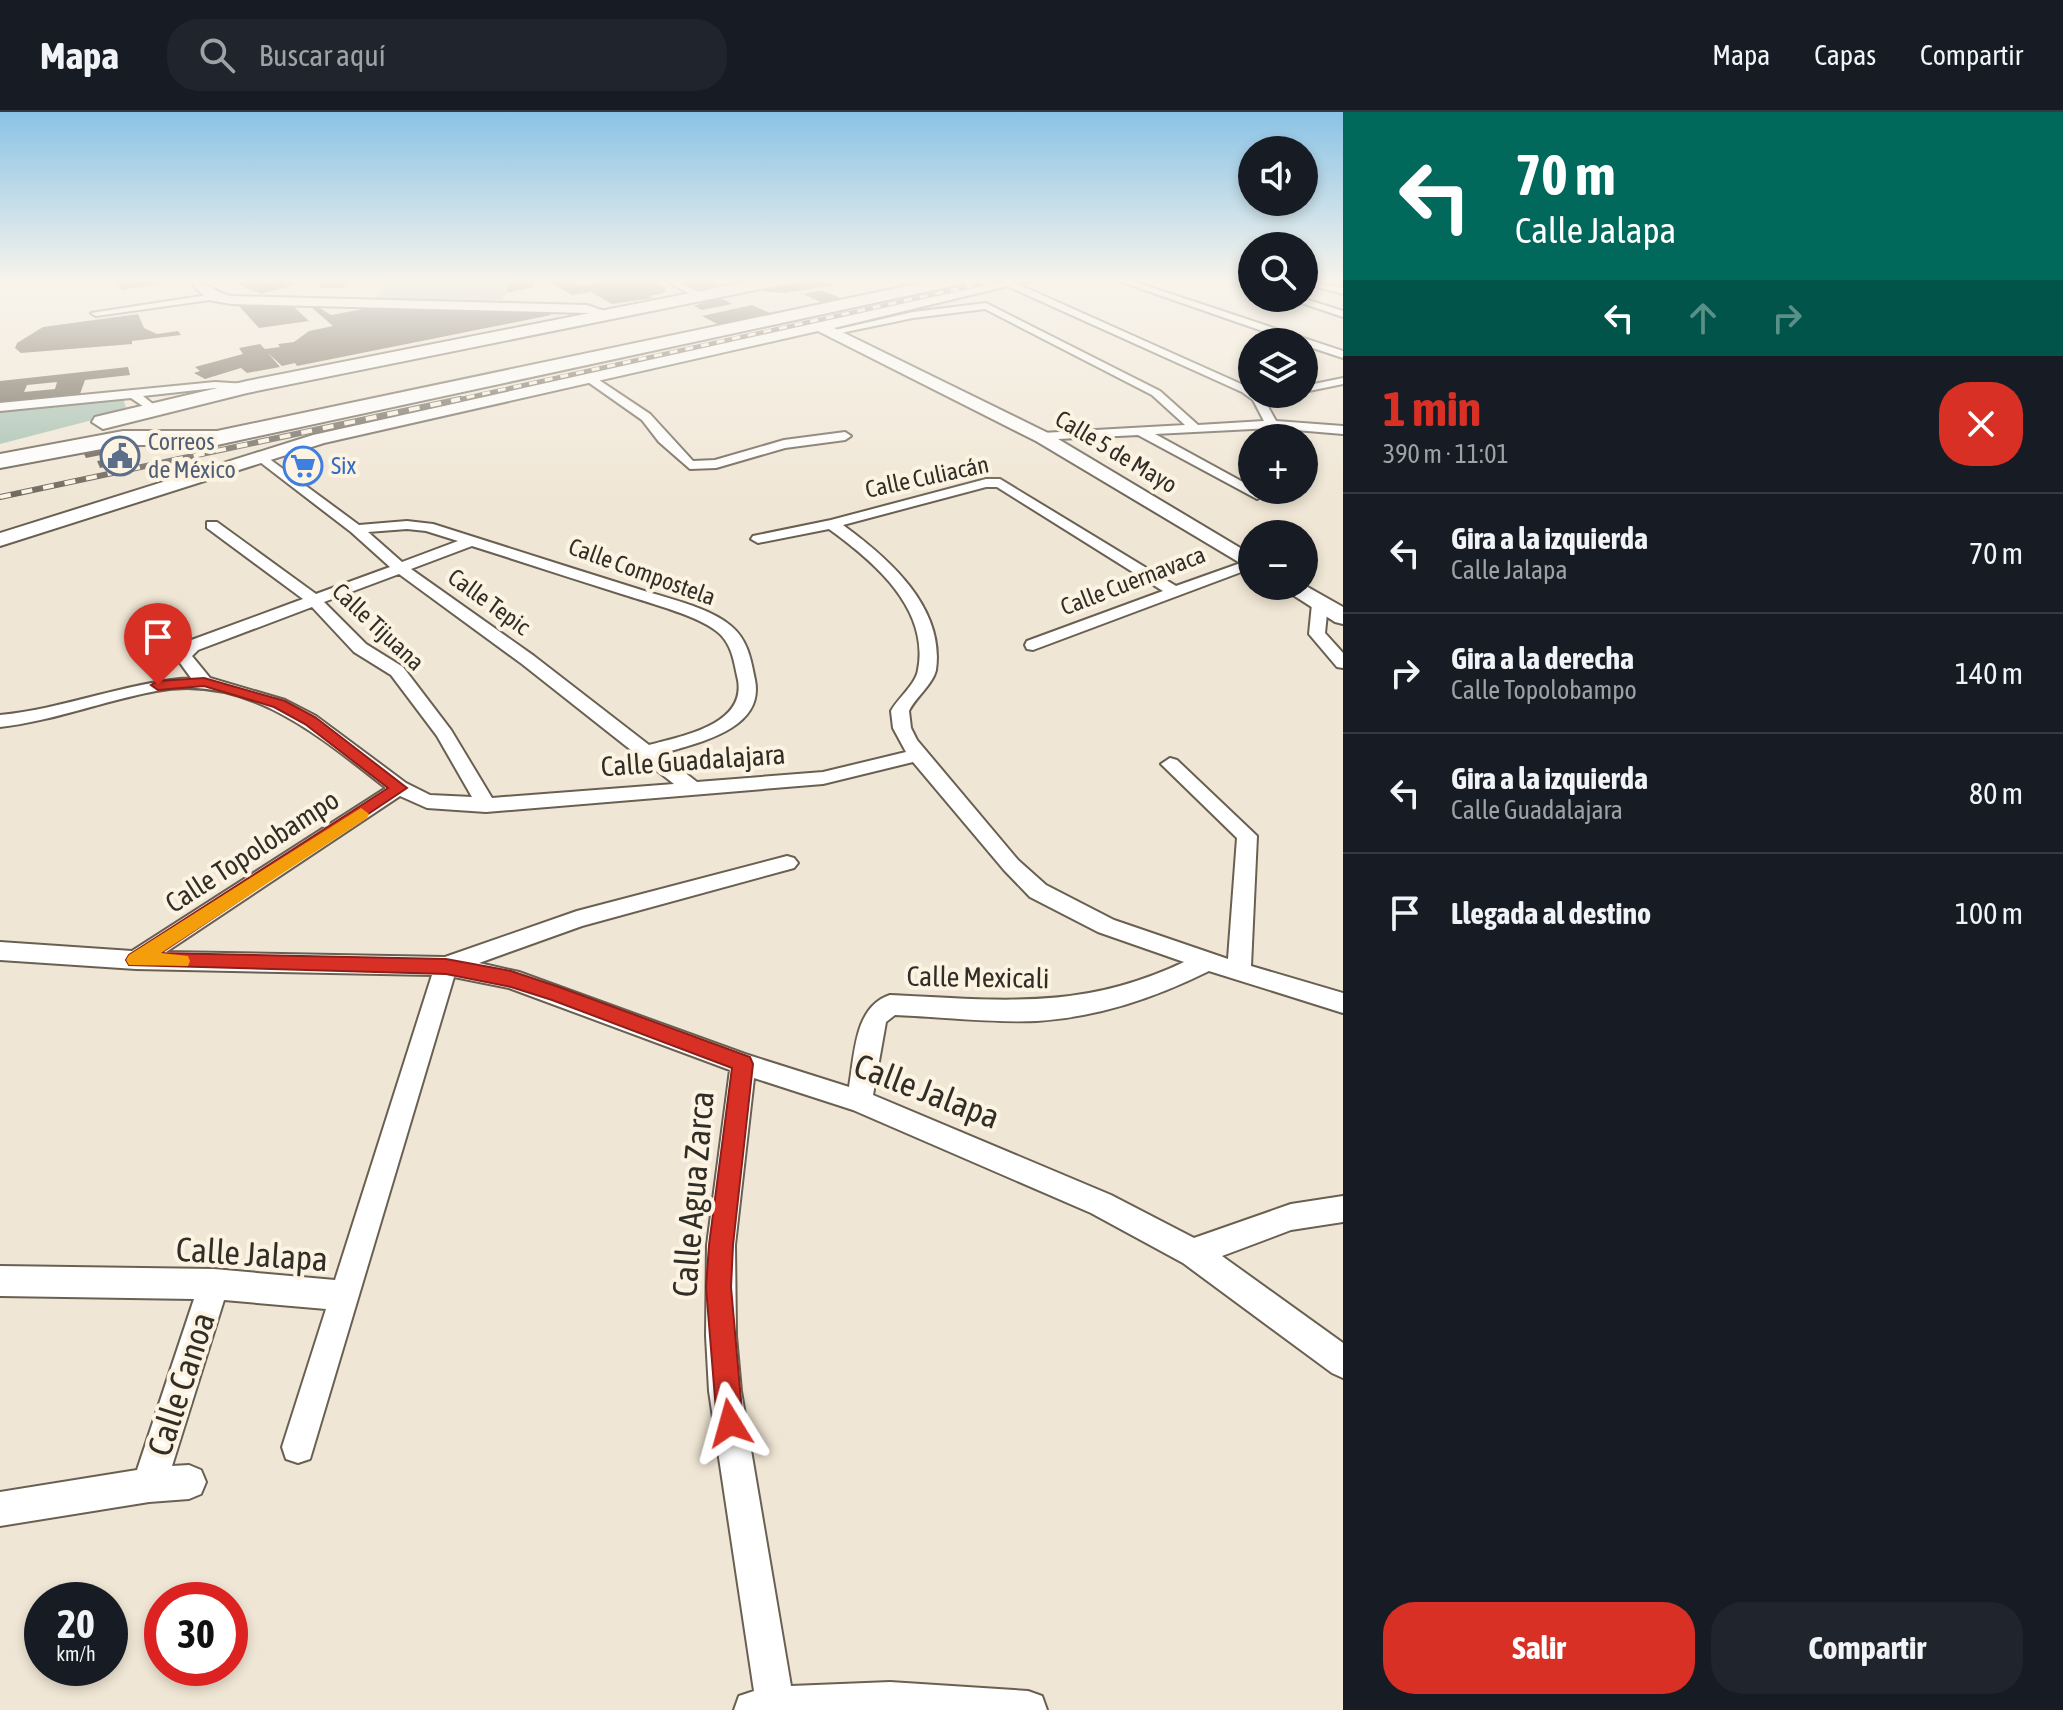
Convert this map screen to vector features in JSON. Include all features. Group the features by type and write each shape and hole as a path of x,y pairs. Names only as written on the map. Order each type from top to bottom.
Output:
{"highway":[{"path":"56,424 117,411 153,409 408,355"},
{"path":"1,462 119,428 155,436 217,438 614,355"},
{"path":"217,438 199,431 195,420 199,409 293,378"},
{"path":"1,462 49,451 119,428 153,409 177,418 174,425 155,436"}],"street":[{"path":"0,540 171,488 260,456 359,430 696,355"},
{"name":"Calle 5 de Mayo","path":"880,355 1042,437 1238,556"},
{"path":"1081,355 1156,393 1194,427"},
{"path":"1172,355 1263,397 1272,424"},
{"path":"504,378 522,394"},
{"path":"592,380 646,417 690,465 716,464 784,444 845,436"},
{"path":"1318,386 1343,381"},
{"path":"0,407 215,385 247,387"},
{"path":"133,394 153,409"},
{"path":"1042,437 1238,425"},
{"path":"1318,428 1343,430"},
{"path":"1137,430 1238,485"},
{"name":"Calle Tepic","path":"260,456 356,529 399,567 691,787"},
{"path":"0,519 172,478 193,478"},
{"name":"Calle Culiacán","path":"758,539 832,524 986,483 1000,483 1174,591"},
{"path":"832,524 889,568 905,586 920,621 928,658 927,673 903,700 898,711 905,737 1011,865 1038,891 1106,926 1239,972 1343,1003"},
{"name":"Calle Tijuana","path":"212,525 265,561 315,601 345,636 388,664 403,678 445,734 483,800"},
{"name":"Calle Compostela","path":"356,529 407,525 475,540 684,609 725,629 740,649 749,694 745,706 727,723 705,735 647,752"},
{"path":"204,682 183,656 186,649 475,540"},
{"name":"Calle Cuernavaca","path":"1033,645 1238,569"},
{"path":"1313,600 1343,617"},
{"path":"1320,604 1317,634 1343,663"},
{"name":"Calle Guadalajara","path":"0,721 28,718 158,685 204,682 290,709 310,720 399,788 427,801 823,778 917,755"},
{"path":"1170,764 1247,836 1239,972"},
{"name":"Calle Topolobampo","path":"136,960 399,788"},
{"path":"446,966 577,919 787,863"},
{"name":"Calle Jalapa","path":"0,951 136,960 446,966 511,979 559,994 743,1064 859,1101 1101,1204 1193,1253 1343,1362"},
{"name":"Calle Mexicali","path":"859,1101 875,1017 890,1005 1035,1011 1073,1007 1150,989 1208,961"},
{"name":"Calle Jalapa","path":"0,1281 214,1284 345,1296 446,966"},
{"name":"Calle Agua Zarca","path":"743,1064 721,1245 721,1336 725,1391 768,1709"},
{"path":"1193,1253 1291,1217 1343,1209"},
{"name":"Calle Canoa","path":"149,1485 214,1284"},
{"path":"298,1447 345,1296"},
{"name":"Calle Canoa","path":"0,1509 149,1485 189,1482"},
{"path":"768,1709 837,1702 930,1702 1028,1710"}],"green space":[{"path":"123,398 127,411 0,444 0,407"}],"building":[{"path":"241,355 269,355 280,367 247,373 241,368 205,379 194,373 200,371 195,367"},
{"path":"270,355 354,355 297,366 295,363 282,366"},
{"path":"128,367 130,375 85,380 79,397 0,403 0,381","holes":["57,382 55,389 24,392 27,385"]},
{"name":"Correos de México","path":"127,443 134,461 100,468 97,461 108,459 106,454 86,458 83,452"}],"railway":[{"path":"451,401 661,355"},
{"path":"0,497 460,399"}],"slow traffic":[{"path":"181,961 136,960 361,814"}],"place":[{"name":"Correos de México","path":"120,456"},
{"name":"Six","path":"303,466"}],"route":[{"path":"158,685 204,682 279,704 310,720 399,788 291,862 136,960 446,966 511,979 559,994 743,1064 721,1245 719,1287 725,1391 730,1423"}]}
